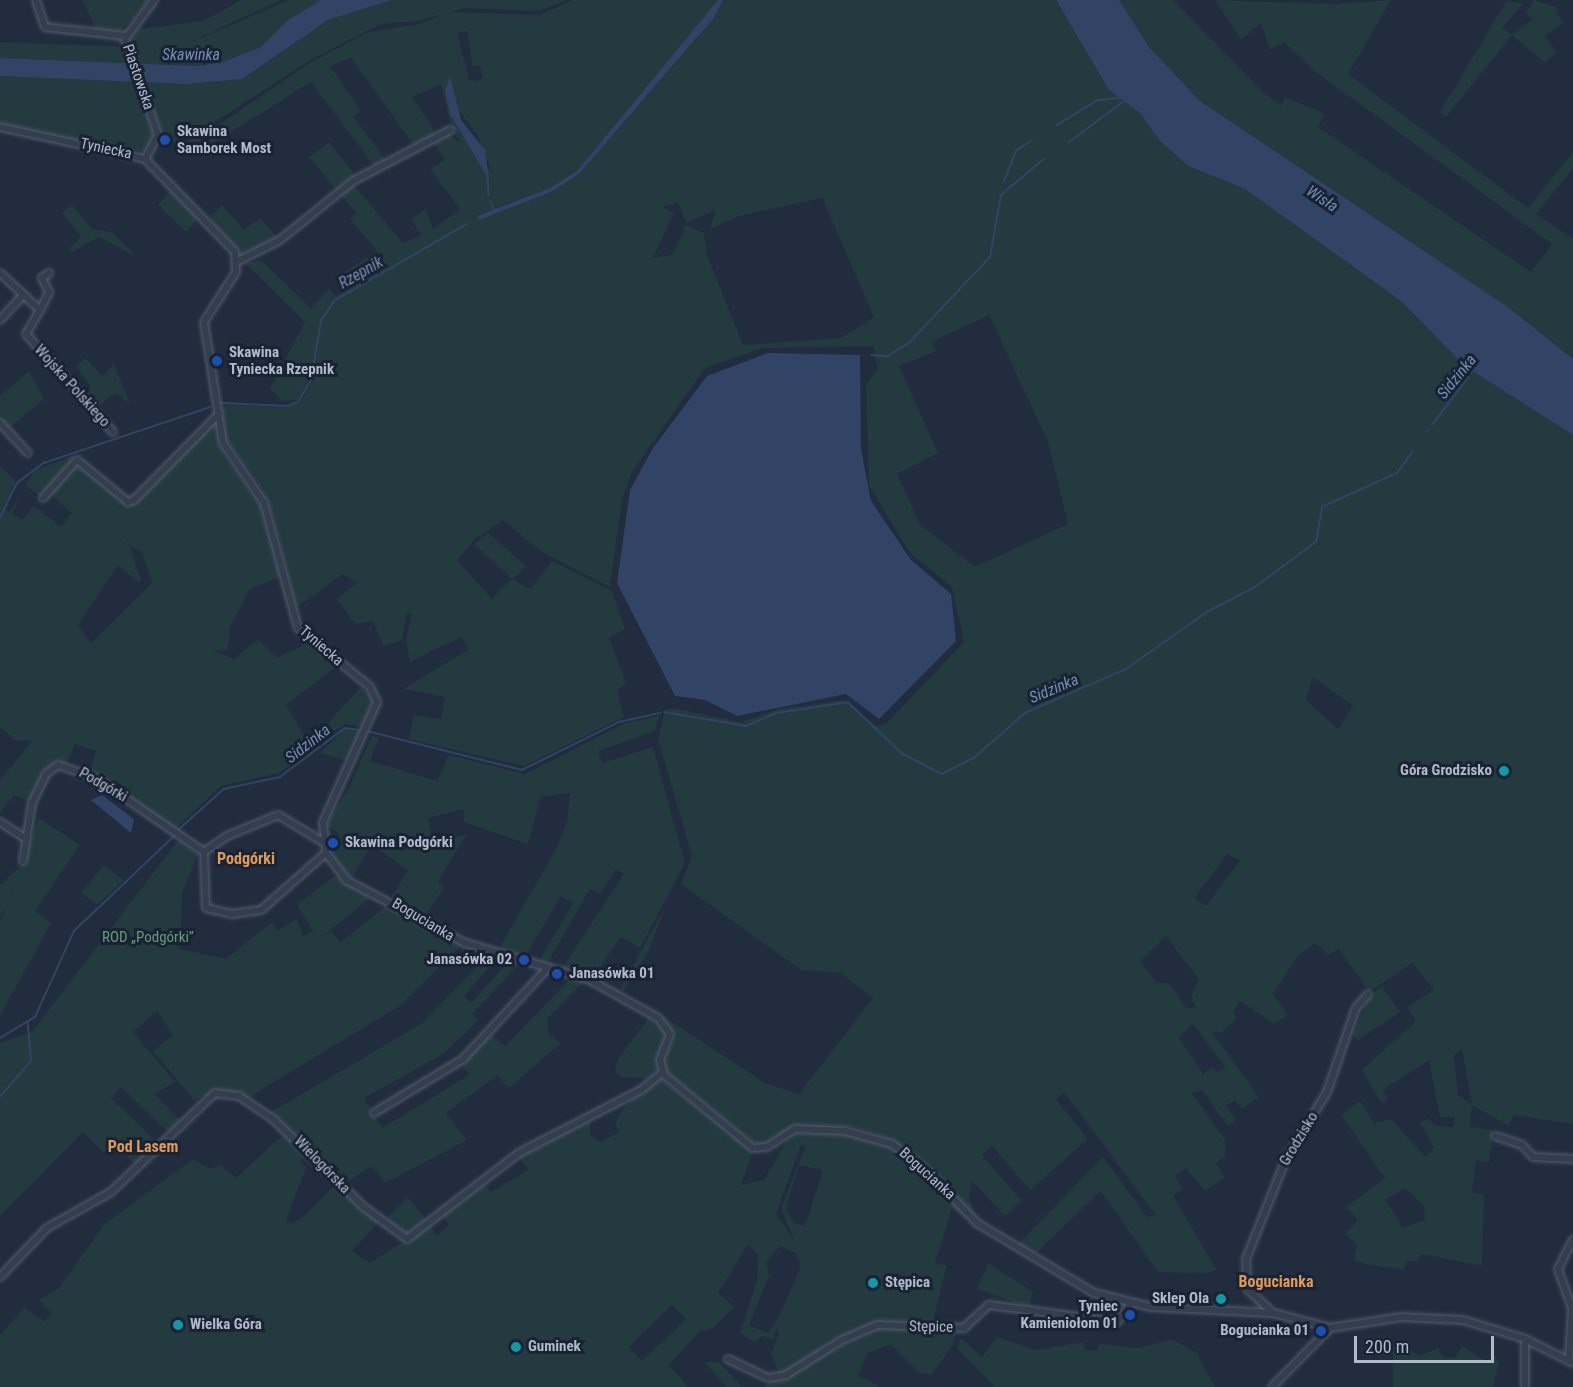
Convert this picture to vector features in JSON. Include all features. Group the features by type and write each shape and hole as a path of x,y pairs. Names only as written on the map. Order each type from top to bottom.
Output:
{"street":[{"path":"36,0 45,27 125,38"},
{"name":"Piastowska","path":"145,159 160,146 125,38 154,0"},
{"name":"Tyniecka","path":"0,127 145,159 228,243 238,261 204,322 223,443 268,514 296,623 373,690 377,707 325,817 323,842 326,854 333,866"},
{"path":"238,261 280,240 353,181 450,130"},
{"path":"0,273 40,310"},
{"name":"Wojska Polskiego","path":"49,273 42,278 49,292 26,334 113,432"},
{"path":"0,320 23,295"},
{"path":"43,498 77,460 128,502 134,500 219,408"},
{"path":"0,423 28,453"},
{"name":"Podgórki","path":"23,861 25,838 35,793 45,774 58,765 96,778 204,852"},
{"path":"323,842 278,815 204,852 206,908 232,914 268,906 326,854"},
{"path":"0,822 25,838"},
{"name":"Bogucianka","path":"333,866 353,885 397,903 450,937 499,957 548,968 600,985 663,1022 670,1034 662,1073 757,1149 795,1130 845,1131 891,1144 988,1231 1073,1282 1130,1304 1273,1313 1330,1328 1424,1316 1463,1320 1525,1339 1571,1362"},
{"path":"374,1113 463,1059 548,968"},
{"name":"Grodzisko","path":"1273,1313 1248,1290 1246,1258 1286,1158 1326,1092 1356,1008 1368,994"},
{"name":"Wielogórska","path":"0,1277 47,1228 111,1192 214,1093 239,1096 280,1125 365,1208 407,1239 519,1153 641,1090 662,1073"},
{"path":"1495,1136 1522,1145 1533,1157 1573,1159"},
{"path":"1571,1362 1572,1308 1558,1269 1573,1240"},
{"name":"Stępice","path":"728,1359 768,1378 786,1375 842,1340 878,1325 964,1328 989,1305 1117,1322 1130,1304"},
{"path":"1272,1387 1330,1328"},
{"path":"1525,1339 1525,1387"}],"green space":[{"path":"82,0 150,0 119,32 96,29"},
{"path":"242,0 281,0 182,46 289,0 321,0 288,20 261,47 223,62 197,66 0,58 0,42 131,47 134,30 203,21"},
{"path":"392,0 567,0 538,11 465,8 418,21 381,24 312,59 188,139 169,143 162,134 143,79 187,84 242,79 328,20"},
{"path":"573,0 718,0 577,171 550,188 477,215 479,220 551,192 579,174 698,37 723,0 1056,0 1109,90 1140,113 1160,141 1188,166 1245,189 1401,301 1466,366 1573,435 1573,1124 1513,1115 1509,1126 1472,1105 1470,1126 1494,1131 1489,1162 1476,1161 1472,1192 1484,1195 1482,1266 1422,1254 1417,1261 1406,1261 1404,1270 1366,1264 1354,1260 1357,1244 1345,1234 1358,1220 1346,1207 1385,1178 1341,1115 1360,1101 1374,1123 1391,1119 1425,1157 1434,1147 1419,1122 1428,1119 1436,1126 1454,1127 1454,1117 1440,1117 1429,1060 1383,1090 1388,1099 1382,1104 1362,1070 1416,1021 1407,1007 1434,990 1412,963 1369,992 1339,949 1328,955 1315,943 1298,956 1273,994 1288,1015 1274,1024 1240,1001 1233,1012 1237,1018 1221,1033 1212,1032 1259,1097 1242,1109 1235,1100 1226,1106 1236,1121 1228,1126 1202,1090 1192,1093 1225,1140 1225,1156 1216,1163 1225,1178 1205,1191 1186,1168 1175,1176 1183,1189 1173,1196 1217,1270 1205,1273 1158,1272 1101,1191 1035,1254 1018,1244 1103,1157 1148,1218 1155,1214 1064,1092 1056,1099 1088,1139 1030,1190 992,1146 982,1155 1021,1200 1005,1216 972,1181 969,1198 978,1220 891,1139 851,1126 797,1128 759,1146 665,1071 663,1062 673,1039 660,1014 765,1083 799,1094 873,998 841,973 801,970 681,884 692,856 658,739 665,710 673,708 741,722 779,709 844,700 876,726 887,723 964,642 952,587 909,552 869,485 866,384 878,369 873,346 763,348 705,368 632,472 622,500 610,587 540,551 503,520 475,539 457,560 492,599 512,579 474,544 488,533 526,566 513,579 530,589 552,561 612,591 625,629 609,638 626,682 617,691 624,717 524,766 409,739 414,715 441,719 445,697 403,689 468,650 461,637 410,662 406,638 412,615 407,612 402,640 383,646 373,621 355,624 337,599 357,583 343,574 297,607 273,513 257,481 225,438 222,411 223,405 287,407 302,400 311,383 310,378 299,400 282,401 270,388 305,322 245,263 261,260 311,308 329,289 336,296 348,289 337,277 377,251 350,219 356,213 339,193 352,183 403,243 421,235 411,219 426,209 433,229 460,209 430,169 445,160 432,141 446,133 462,143 452,130 441,84 412,97 434,130 433,137 413,144 351,58 330,66 361,111 353,116 385,159 374,166 311,82 205,148 183,155 175,146 205,134 313,61 368,32 419,24 449,12 539,15","holes":["467,31 472,65 480,67 483,77 477,81 469,80 457,33","450,76 455,106 477,134 493,175 450,114","822,198 874,317 841,338 743,345 707,255 704,233 686,225 672,255 653,258 674,213 662,206 678,203 686,223 716,210 710,229 739,216","989,315 1048,442 1068,524 975,567 920,525 897,474 938,453 899,366 937,351 932,342","1313,677 1353,706 1338,729 1306,700","1227,854 1240,860 1206,906 1195,898","1166,936 1198,979 1191,998 1196,1007 1187,1009 1169,983 1157,983 1140,961","1193,1024 1225,1067 1217,1073 1212,1067 1203,1074 1179,1037","1462,1049 1471,1104 1458,1095 1454,1055","1405,1188 1424,1206 1425,1220 1403,1228 1385,1200"]},
{"path":"1119,0 1173,0 1264,93 1281,106 1285,97 1325,114 1318,127 1531,272 1552,244 1317,73 1284,42 1270,50 1261,23 1241,40 1215,0 1336,4 1391,0 1348,74 1528,208 1573,152 1573,169 1536,214 1573,239 1573,359 1508,307 1200,101 1149,47"},
{"path":"1507,0 1523,4 1502,28 1512,34 1533,19 1526,13 1534,0 1559,8 1555,10 1563,23 1545,36 1557,52 1545,63 1512,35 1446,117 1440,112"},
{"path":"0,76 136,81 153,129 149,150 127,152 0,125"},
{"path":"329,142 357,177 337,191 309,157"},
{"path":"171,190 199,218 186,232 158,205"},
{"path":"72,205 92,229 112,232 138,258 99,237 72,252 69,248 81,237 62,213"},
{"path":"222,205 244,230 260,218 279,239 241,256 209,218"},
{"path":"85,358 102,376 114,364 130,404 116,393 96,408 87,397 90,385 76,367"},
{"path":"29,371 44,399 8,429 0,421 0,396"},
{"path":"218,417 220,449 264,512 281,577 250,589 230,627 228,650 214,651 234,659 258,639 277,658 308,643 337,666 286,705 312,749 279,773 221,786 174,830 90,771 96,751 75,744 67,762 47,768 31,802 14,795 0,813 0,780 32,741 15,740 0,727 0,466 16,481 5,508 9,513 23,490 12,513 22,520 34,506 61,527 72,513 46,491 41,497 25,485 34,471 72,456 134,503","holes":["118,540 142,552 152,583 91,643 78,625 118,565 139,583 141,580 130,547"]},
{"path":"361,687 373,700 365,727 346,724 334,731 328,723"},
{"path":"659,716 655,731 598,751 603,763 653,747 685,863 640,948 621,937 592,978 563,967 624,874 616,869 600,893 590,889 548,962 539,961 573,903 561,896 525,957 500,947 555,851 567,822 570,793 541,797 528,844 464,822 464,809 428,818 431,833 425,846 467,834 438,881 444,887 424,918 392,896 408,870 379,850 371,846 351,878 332,857 339,834 326,824 347,792 372,736 379,738 370,761 437,781 449,755 525,774 625,723"},
{"path":"345,729 364,731 351,762 320,753"},
{"path":"39,818 80,845 35,911 51,923 0,1016 0,922"},
{"name":"ROD „Podgórki”","path":"179,839 198,854 182,893 180,949 226,959 272,922 277,931 297,919 303,937 313,931 297,905 336,875 370,898 323,936 332,931 340,943 387,905 462,945 398,1007 248,1098 220,1090 194,1100 153,1051 173,1035 157,1011 133,1032 175,1082 154,1094 181,1121 169,1133 121,1087 111,1098 159,1144 136,1165 113,1143 104,1153 83,1132 0,1216 0,1043 32,1032"},
{"path":"22,865 7,904 0,918 0,885"},
{"path":"104,865 124,880 97,905 81,893"},
{"path":"666,905 648,952 623,991 620,989"},
{"path":"486,958 495,961 464,996 471,1003 508,962 518,965 472,1014 478,1021 443,1054 364,1098 382,1128 469,1075 461,1064 492,1034 505,1046 572,977 584,981 547,1019 549,1034 561,1043 509,1088 497,1076 446,1113 467,1140 385,1182 371,1166 343,1185 271,1112 421,1024"},
{"path":"1382,986 1400,1012 1358,1040 1353,1035 1370,995"},
{"path":"649,1017 666,1033 656,1073 647,1079 621,1077 615,1071 618,1059"},
{"path":"659,1078 753,1151 741,1185 764,1180 790,1135 849,1132 889,1144 923,1169 976,1226 952,1208 935,1264 947,1265 932,1326 878,1323 840,1338 825,1353 878,1328 957,1329 952,1347 931,1375 920,1373 891,1344 867,1354 858,1376 881,1387 764,1387 779,1373 771,1354 779,1333 777,1329 773,1340 762,1336 755,1342 740,1333 757,1280 758,1254 748,1245 718,1293 734,1307 713,1328 699,1332 669,1365 688,1387 0,1387 0,1335 24,1308 44,1321 52,1313 39,1300 59,1288 104,1225 193,1159 210,1169 220,1165 236,1178 286,1132 309,1153 300,1161 306,1168 286,1220 291,1224 304,1216 336,1184 380,1221 352,1251 370,1263 429,1225 437,1235 449,1225 442,1215 485,1184 491,1192 528,1170 519,1157 590,1117 590,1135 601,1142 619,1132 615,1122 626,1105","holes":["801,1145 806,1146 781,1208 795,1242 776,1214","799,1165 823,1170 805,1226 794,1223 786,1209","780,1246 796,1253 801,1266 777,1321 767,1333 749,1325 769,1276 766,1262","672,1305 686,1319 642,1361 629,1347"]},
{"path":"408,1197 428,1222 412,1236 384,1221"},
{"path":"988,1263 1033,1292 1029,1307 977,1289"},
{"path":"997,1337 1035,1350 1084,1342 1084,1349 1096,1351 1099,1344 1138,1348 1172,1339 1197,1353 1215,1387 995,1387 957,1348 961,1338 982,1357"},
{"path":"1462,1346 1486,1361 1494,1355 1499,1362 1493,1387 1393,1387 1393,1348 1406,1347 1420,1356 1438,1348 1443,1357 1455,1358"},
{"path":"704,1362 719,1362 742,1387 727,1387"}],"water":[{"path":"321,0 392,0 328,20 242,79 187,84 0,76 0,58 197,66 223,62 261,47 288,20"},
{"path":"718,0 723,0 713,19 579,174 551,192 479,220 477,216 550,188 577,171"},
{"name":"Wisła","path":"1056,0 1119,0 1149,47 1200,101 1508,307 1573,359 1573,435 1465,366 1401,301 1245,189 1188,166 1160,141 1140,113 1109,90"},
{"path":"450,76 461,120 485,150 489,180 450,114 445,91"},
{"path":"768,353 860,355 861,449 871,501 911,560 951,594 956,641 879,719 846,694 737,716 705,700 675,696 617,583 630,490 653,448 707,376"},
{"path":"102,795 134,819 131,833 91,800"}],"waterway":[{"path":"1057,125 1098,100 1121,98"},
{"path":"1068,143 1124,101"},
{"path":"1004,182 1016,151 1032,140"},
{"path":"871,355 888,356 910,342 990,257 1001,195 1044,159"},
{"path":"488,179 489,195"},
{"path":"491,202 494,209"},
{"name":"Rzepnik","path":"221,403 288,406 299,401 311,380 321,321 334,301 467,224"},
{"name":"Sidzinka","path":"1432,425 1473,371"},
{"name":"Rzepnik","path":"0,518 17,483 44,463 210,407"},
{"name":"Sidzinka","path":"664,712 746,726 777,713 848,702 903,754 942,774 974,758 1025,713 1126,669 1207,612 1255,587 1316,542 1322,507 1397,473 1413,451"},
{"name":"Sidzinka","path":"367,731 522,770 619,722 660,713"},
{"name":"Sidzinka","path":"177,831 224,789 280,777 345,728 362,730"},
{"name":"Sidzinka","path":"0,1038 35,1017 74,931 175,835"},
{"path":"0,1097 31,1061 28,1023"}],"place":[{"name":"Skawina Samborek Most","path":"165,140"},
{"name":"Skawina Tyniecka Rzepnik","path":"217,361"},
{"name":"Góra Grodzisko","path":"1504,771"},
{"name":"Skawina Podgórki","path":"333,843"},
{"name":"Janasówka 02","path":"524,960"},
{"name":"Janasówka 01","path":"557,974"},
{"name":"Stępica","path":"873,1283"},
{"name":"Sklep Ola","path":"1221,1299"},
{"name":"Tyniec Kamieniołom 01","path":"1130,1315"},
{"name":"Wielka Góra","path":"178,1325"},
{"name":"Bogucianka 01","path":"1321,1331"},
{"name":"Guminek","path":"516,1347"}],"district":[{"name":"Podgórki","path":"246,859"},
{"name":"Pod Lasem","path":"143,1147"},
{"name":"Bogucianka","path":"1276,1282"}],"water label":[{"name":"Skawinka","path":"191,55"}]}
